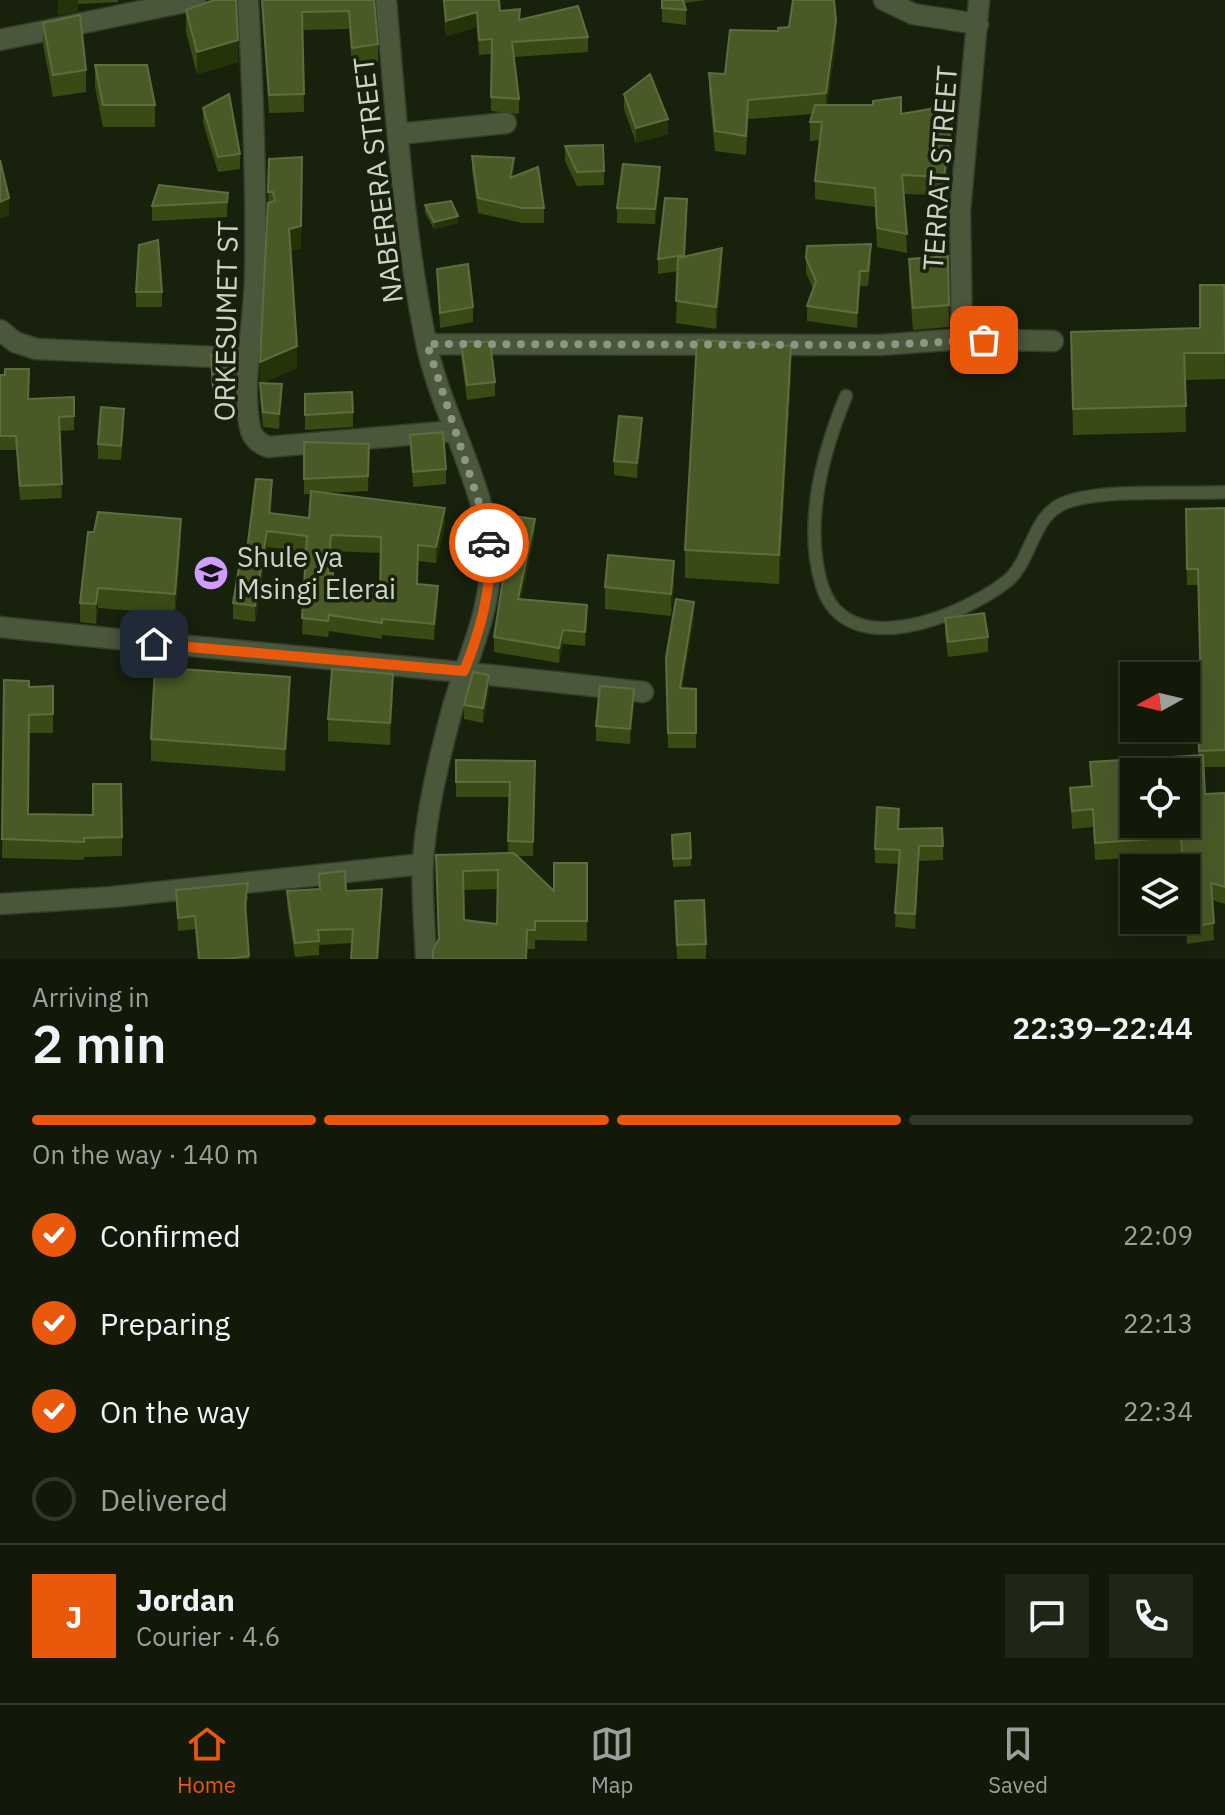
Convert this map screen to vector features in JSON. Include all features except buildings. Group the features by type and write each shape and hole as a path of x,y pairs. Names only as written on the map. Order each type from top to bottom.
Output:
{"street":[{"path":"0,40 195,0"},
{"name":"ORKESUMET ST","path":"248,0 256,168 255,285 249,358 251,433 259,444 268,447 454,431"},
{"name":"NABERERA STREET","path":"386,0 398,134 427,344 481,509 490,552 484,605 475,644 464,671 428,815 422,864 426,959"},
{"path":"884,0 913,14 978,24"},
{"name":"TERRAT STREET","path":"962,339 960,211 979,0"},
{"path":"398,134 506,123"},
{"path":"0,330 15,342 36,349 249,358"},
{"path":"427,344 880,345 962,339 1053,341"},
{"path":"0,627 216,651 464,671 643,692"},
{"path":"0,904 112,897 422,864"}],"lane":[{"path":"846,396 827,442 816,505 817,568 824,590 836,610 849,622 867,629 903,626 951,611 1007,581 1017,570 1043,520 1064,502 1092,497 1225,492"}],"way so far":[{"path":"489,543 481,509 427,344 880,345 984,340"}],"place":[{"name":"Shule ya Msingi Elerai","path":"211,573"}],"route":[{"path":"154,644 464,671 475,644 484,605 490,568 489,543"}]}
